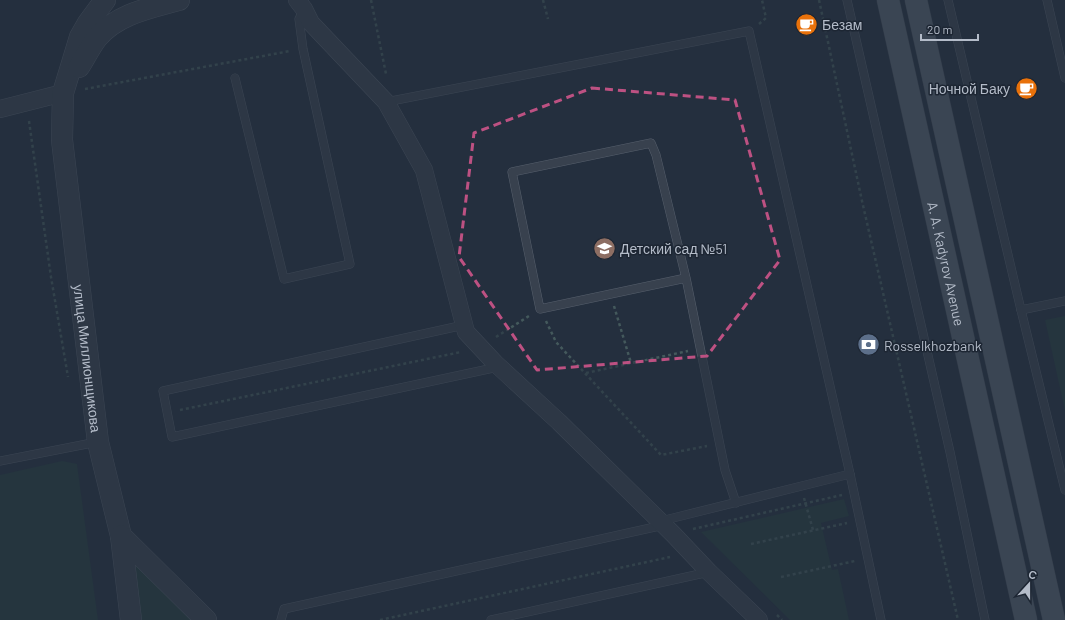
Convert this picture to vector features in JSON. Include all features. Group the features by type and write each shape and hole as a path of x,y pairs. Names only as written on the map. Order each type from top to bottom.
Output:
{"main road":[{"name":"A. A. Kadyrov Avenue","path":"888,0 1026,620"},
{"name":"A. A. Kadyrov Avenue","path":"916,0 1054,620"}],"street":[{"path":"63,93 80,37 88,23 105,0"},
{"path":"0,109 63,93 97,38 119,19 148,4 179,0"},
{"path":"300,4 311,23 389,102 424,170 466,332 498,367 559,422 759,620"},
{"name":"улица Миллионщикова","path":"63,93 62,140 98,442 121,536 131,620"},
{"path":"121,536 206,620"}],"lane":[{"path":"847,0 950,452 985,620"},
{"path":"948,0 1020,310 1065,490"},
{"path":"1047,0 1065,78"},
{"path":"235,78 284,279 350,264 303,49 299,18 300,4"},
{"path":"389,102 749,31 850,474 881,620"},
{"path":"686,278 540,309 512,172 651,143 656,154 686,278 725,470 736,503"},
{"path":"1020,310 1065,301"},
{"path":"464,325 163,391 172,437 498,367"},
{"path":"0,461 98,442"},
{"path":"282,620 284,609 666,527 736,503 850,474"},
{"path":"491,620 709,572"}],"path":[{"path":"371,0 389,102"},
{"path":"544,0 548,19"},
{"path":"749,31 766,18 762,0"},
{"path":"819,0 864,209 958,620"},
{"path":"63,93 303,49"},
{"path":"27,102 51,277 70,384"},
{"path":"610,294 631,363"},
{"path":"585,373 700,348"},
{"path":"801,487 813,530"},
{"path":"666,527 805,503 854,492"},
{"path":"751,544 860,520"},
{"path":"380,620 691,552"},
{"path":"781,577 868,558"}],"highlighted area":[{"path":"592,88 735,100 780,260 707,356 537,370 459,257 474,133"}],"green space":[{"path":"1065,316 1065,411 1045,320"},
{"path":"62,461 77,464 98,620 0,620 0,475"},
{"path":"844,499 849,516 821,523 832,570 838,569 849,620 790,620 701,532"},
{"path":"121,536 206,620 131,620"}],"place":[{"name":"Безам","path":"807,24"},
{"name":"Ночной Баку","path":"1026,88"},
{"name":"Детский сад №51","path":"604,248"},
{"name":"Rosselkhozbank","path":"868,345"}]}
